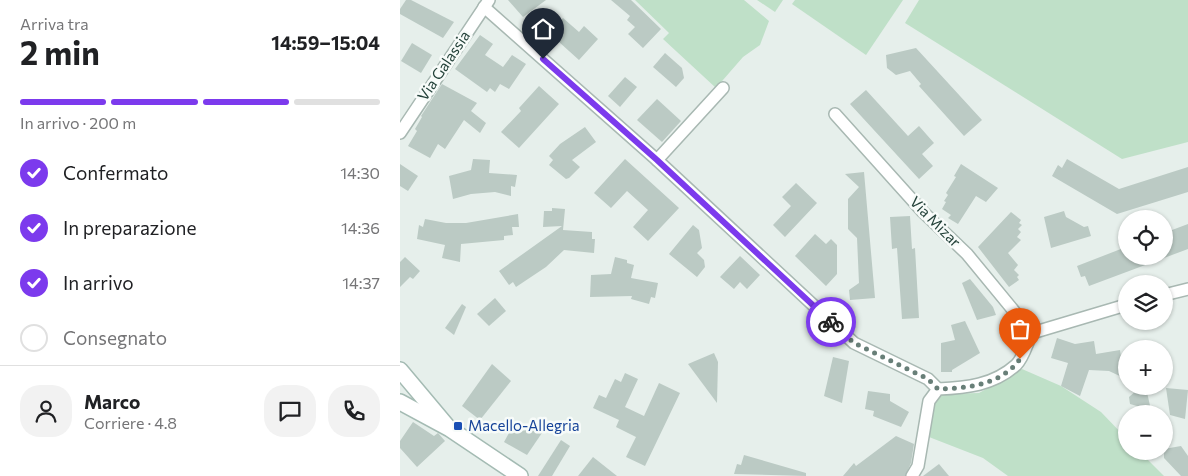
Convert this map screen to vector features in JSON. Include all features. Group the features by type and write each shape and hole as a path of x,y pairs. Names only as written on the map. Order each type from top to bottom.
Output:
{"main road":[{"path":"400,370 450,429"},
{"path":"400,402 450,429 520,476"}],"street":[{"name":"Via Galassia","path":"400,133 487,3"},
{"path":"487,3 854,343 928,379 938,389 973,387 988,382 1015,365 1032,333 1118,307"},
{"path":"657,160 723,88"},
{"name":"Via Mizar","path":"835,114 923,212 967,254 1032,333"},
{"path":"1173,293 1188,289"},
{"path":"912,476 918,466 929,401 938,389"}],"green space":[{"path":"635,0 744,0 769,21 760,45 743,57 716,88 663,39 669,33"},
{"path":"757,0 783,0 775,12"},
{"path":"795,0 903,0 866,55 792,4"},
{"path":"919,0 1188,0 1188,142 1122,159 905,23"},
{"path":"1022,369 1061,386 1101,412 1118,430 1118,460 1148,460 1164,476 1008,476 983,458 929,437 933,404 942,394 979,393"}],"building":[{"path":"406,0 411,0 454,22 443,38 400,14 400,9"},
{"path":"508,0 546,0 523,17"},
{"path":"611,0 631,0 661,29 643,48 628,34 635,27 627,20 630,16"},
{"path":"563,18 579,32 584,26 598,39 579,60 549,33"},
{"path":"480,35 493,44 485,55 503,67 512,55 526,64 509,89 500,84 495,92 490,88 487,92 455,69"},
{"path":"412,43 432,55 421,73 401,61"},
{"path":"916,48 982,120 964,136 919,86 921,84 910,71 896,75 887,68 886,55"},
{"path":"665,53 682,68 684,78 676,87 653,67"},
{"path":"625,77 637,87 620,107 608,96"},
{"path":"442,84 477,103 471,111 486,123 480,133 464,120 445,149 438,144 430,158 408,146 417,131 415,129 421,116"},
{"path":"539,86 559,104 519,148 501,132 521,111 519,108"},
{"path":"866,90 908,136 919,126 934,143 922,154 933,166 919,179 850,104"},
{"path":"657,99 681,121 662,142 637,120"},
{"path":"585,127 596,142 572,160 580,167 566,179 549,165 553,160 549,156 560,144"},
{"path":"473,159 490,160 489,173 517,175 515,187 511,186 511,196 495,192 471,194 453,199 449,176 471,170"},
{"path":"625,159 679,208 648,241 633,227 648,210 627,191 611,208 594,193"},
{"path":"1067,159 1119,189 1188,167 1188,192 1130,210 1118,210 1117,214 1052,176 1058,165 1062,168"},
{"path":"400,164 418,176 408,191 400,186"},
{"path":"961,164 998,188 986,202 976,196 958,224 948,218 951,215 942,209 948,195 946,193 956,177 954,176"},
{"path":"864,172 875,298 850,300 849,290 859,283 857,238 848,229 848,199 859,187 845,174"},
{"path":"796,183 817,203 785,237 773,225 791,206 782,197"},
{"path":"552,208 565,209 563,230 592,232 592,239 595,239 594,253 564,250 546,267 516,287 513,282 509,285 499,271 562,226 543,227 544,211 552,211"},
{"path":"1064,211 1066,217 1084,227 1088,226 1091,236 1051,248 1044,217"},
{"path":"1011,212 1021,220 1019,223 1022,225 1018,229 1021,232 1017,237 1021,240 1008,253 1018,265 1014,270 1019,275 1017,277 1019,280 1009,287 978,247"},
{"path":"518,214 519,227 512,227 513,235 504,236 504,240 461,244 460,262 442,258 445,245 417,239 419,225 423,227 425,219 446,223 466,223"},
{"path":"910,216 912,249 915,248 919,318 902,319 897,248 892,249 890,217"},
{"path":"1188,224 1188,249 1173,255 1173,230"},
{"path":"693,225 699,230 702,248 697,253 704,260 705,267 697,277 669,254"},
{"path":"815,234 826,244 831,239 837,245 837,274 826,286 795,256"},
{"path":"1118,250 1118,265 1145,265 1089,286 1085,276 1081,277 1077,266"},
{"path":"740,256 760,275 747,289 740,282 734,289 720,277"},
{"path":"405,257 420,271 413,279 410,277 400,287 400,262"},
{"path":"615,257 627,260 627,263 634,265 631,278 658,283 655,298 651,297 649,304 631,299 632,296 590,297 591,275 611,274"},
{"path":"970,279 993,307 996,315 977,320 962,283"},
{"path":"495,298 506,311 489,326 477,314"},
{"path":"462,304 466,307 454,335 445,328"},
{"path":"965,321 980,353 952,370 952,372 941,372 941,343 955,340 951,325"},
{"path":"1057,338 1075,344 1094,341 1096,354 1118,350 1118,375 1109,371 1089,370 1080,396 1061,386 1068,363 1051,358"},
{"path":"714,353 718,362 717,403 688,364"},
{"path":"833,357 849,361 842,403 824,396"},
{"path":"492,364 511,381 480,420 462,406"},
{"path":"625,373 638,379 625,407 644,416 659,383 680,393 645,466 626,457 636,437 616,427 619,420 593,408 599,395 606,398 615,379 621,382"},
{"path":"1173,389 1188,390 1185,419 1173,416 1173,405 1169,405 1167,395 1173,395"},
{"path":"868,391 890,394 890,401 909,412 901,427 873,416 874,411 865,409"},
{"path":"1131,395 1148,395 1150,405 1130,404 1129,397"},
{"path":"413,422 434,436 438,433 445,441 417,467 400,448 400,441"},
{"path":"546,427 527,455 504,442 509,433"},
{"path":"896,436 914,444 911,463 905,476 843,476 854,463 856,466"},
{"path":"561,440 570,446 552,476 538,476"},
{"path":"1181,446 1188,456 1188,476 1181,476 1166,460 1173,460 1173,447"},
{"path":"744,455 806,473 806,476 734,474 737,464 741,465"},
{"path":"593,457 617,476 578,476"},
{"path":"939,464 949,476 923,476"}],"way so far":[{"path":"831,322 854,343 928,379 938,389 973,387 988,382 1015,365 1020,359"}],"place":[{"name":"Macello-Allegria","path":"458,426"}],"route":[{"path":"543,59 657,160 831,322"}]}
